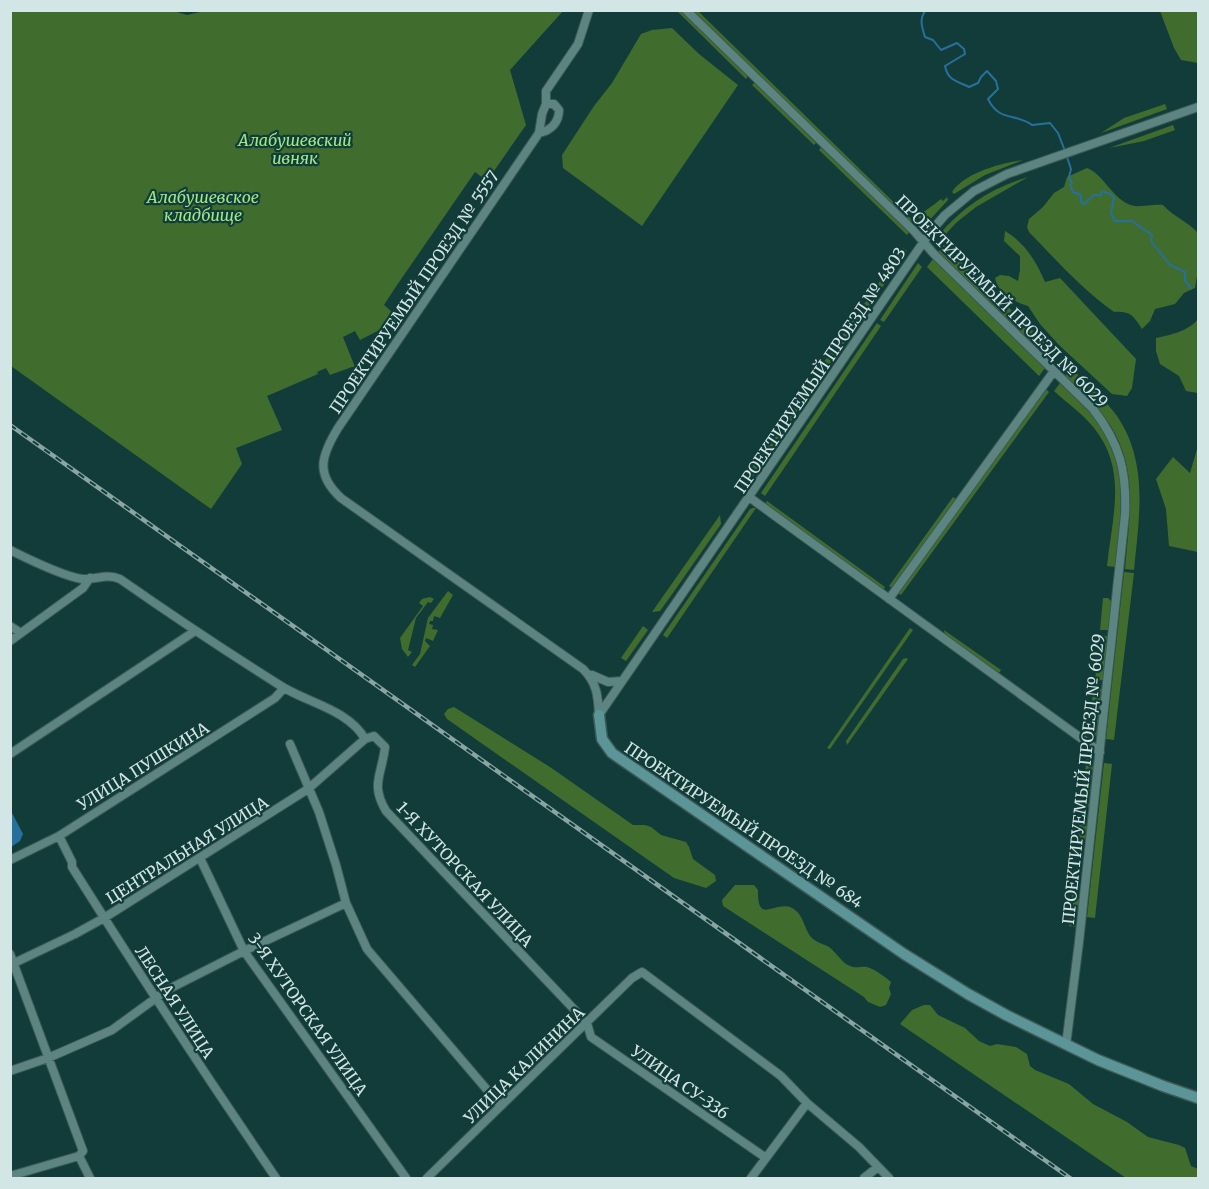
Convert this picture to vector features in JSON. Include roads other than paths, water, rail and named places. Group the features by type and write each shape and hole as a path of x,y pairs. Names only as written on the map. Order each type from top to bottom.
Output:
{"street":[{"path":"546,104 546,91 578,44 589,10"},
{"name":"ПРОЕКТИРУЕМЫЙ ПРОЕЗД № 6029","path":"686,10 1093,409 1108,430 1119,454 1125,479 1125,515 1066,1045"},
{"name":"ПРОЕКТИРУЕМЫЙ ПРОЕЗД № 5557","path":"324,472 324,453 338,428 539,133 546,104 554,104 559,110 559,115 552,126 539,133"},
{"name":"ПРОЕКТИРУЕМЫЙ ПРОЕЗД № 4803","path":"599,715 924,242 945,215 974,191 1007,174 1198,107"},
{"path":"889,599 1054,371"},
{"name":"ПРОЕКТИРУЕМЫЙ ПРОЕЗД № 684","path":"324,472 330,486 341,498 583,669 594,681 597,690 604,744 625,763 945,980 1006,1015 1066,1045 1135,1075 1198,1098"},
{"path":"749,497 1100,752"},
{"name":"1-Я ХУТОРСКАЯ УЛИЦА","path":"10,550 83,579 106,575 120,579 284,688 333,711 359,728 365,739 374,736 385,747 377,788 379,799 386,811 587,1023"},
{"path":"10,640 83,588 90,578"},
{"path":"10,626 21,633"},
{"path":"10,754 195,631"},
{"path":"583,669 603,681 622,681"},
{"name":"УЛИЦА ПУШКИНА","path":"10,860 58,836 275,698 284,688"},
{"name":"ЦЕНТРАЛЬНАЯ УЛИЦА","path":"12,964 104,918 200,858 308,789 365,739"},
{"path":"290,744 319,812 346,903 367,949 500,1106"},
{"name":"ЛЕСНАЯ УЛИЦА","path":"58,836 72,862 72,867 104,918 276,1179"},
{"name":"3-Я ХУТОРСКАЯ УЛИЦА","path":"200,858 244,951 406,1179"},
{"path":"10,1071 48,1058 112,1030 156,997 244,951 346,903"},
{"path":"10,954 84,1151 80,1156 10,1176"},
{"name":"УЛИЦА КАЛИНИНА","path":"427,1179 632,978 642,972 781,1076 807,1103"},
{"name":"УЛИЦА СУ-336","path":"587,1023 591,1037 766,1158"},
{"path":"751,1179 807,1103 859,1147 889,1179"},
{"path":"80,1156 90,1179"},
{"path":"864,1179 878,1167"}],"water":[{"path":"11,811 23,834 20,841 11,847"}],"waterway":[{"path":"929,10 923,14 922,27 925,37 933,40 941,50 957,43 964,49 965,54 945,66 948,75 969,87 978,83 987,71 996,81 998,89 988,99 993,106 1003,114 1032,125 1050,123 1058,133 1065,151"},
{"path":"1067,157 1071,169 1069,177 1072,183 1070,185 1073,192 1081,195 1081,202 1084,204 1094,195 1101,195 1102,191 1112,195 1114,198 1111,213 1115,221 1132,221 1152,235 1151,241 1170,265 1185,272 1185,281 1191,288"}],"railway":[{"path":"10,425 1070,1178"}],"park label":[{"name":"Алабушевский ивняк","path":"295,149"},
{"name":"Алабушевское кладбище","path":"203,206"}]}
